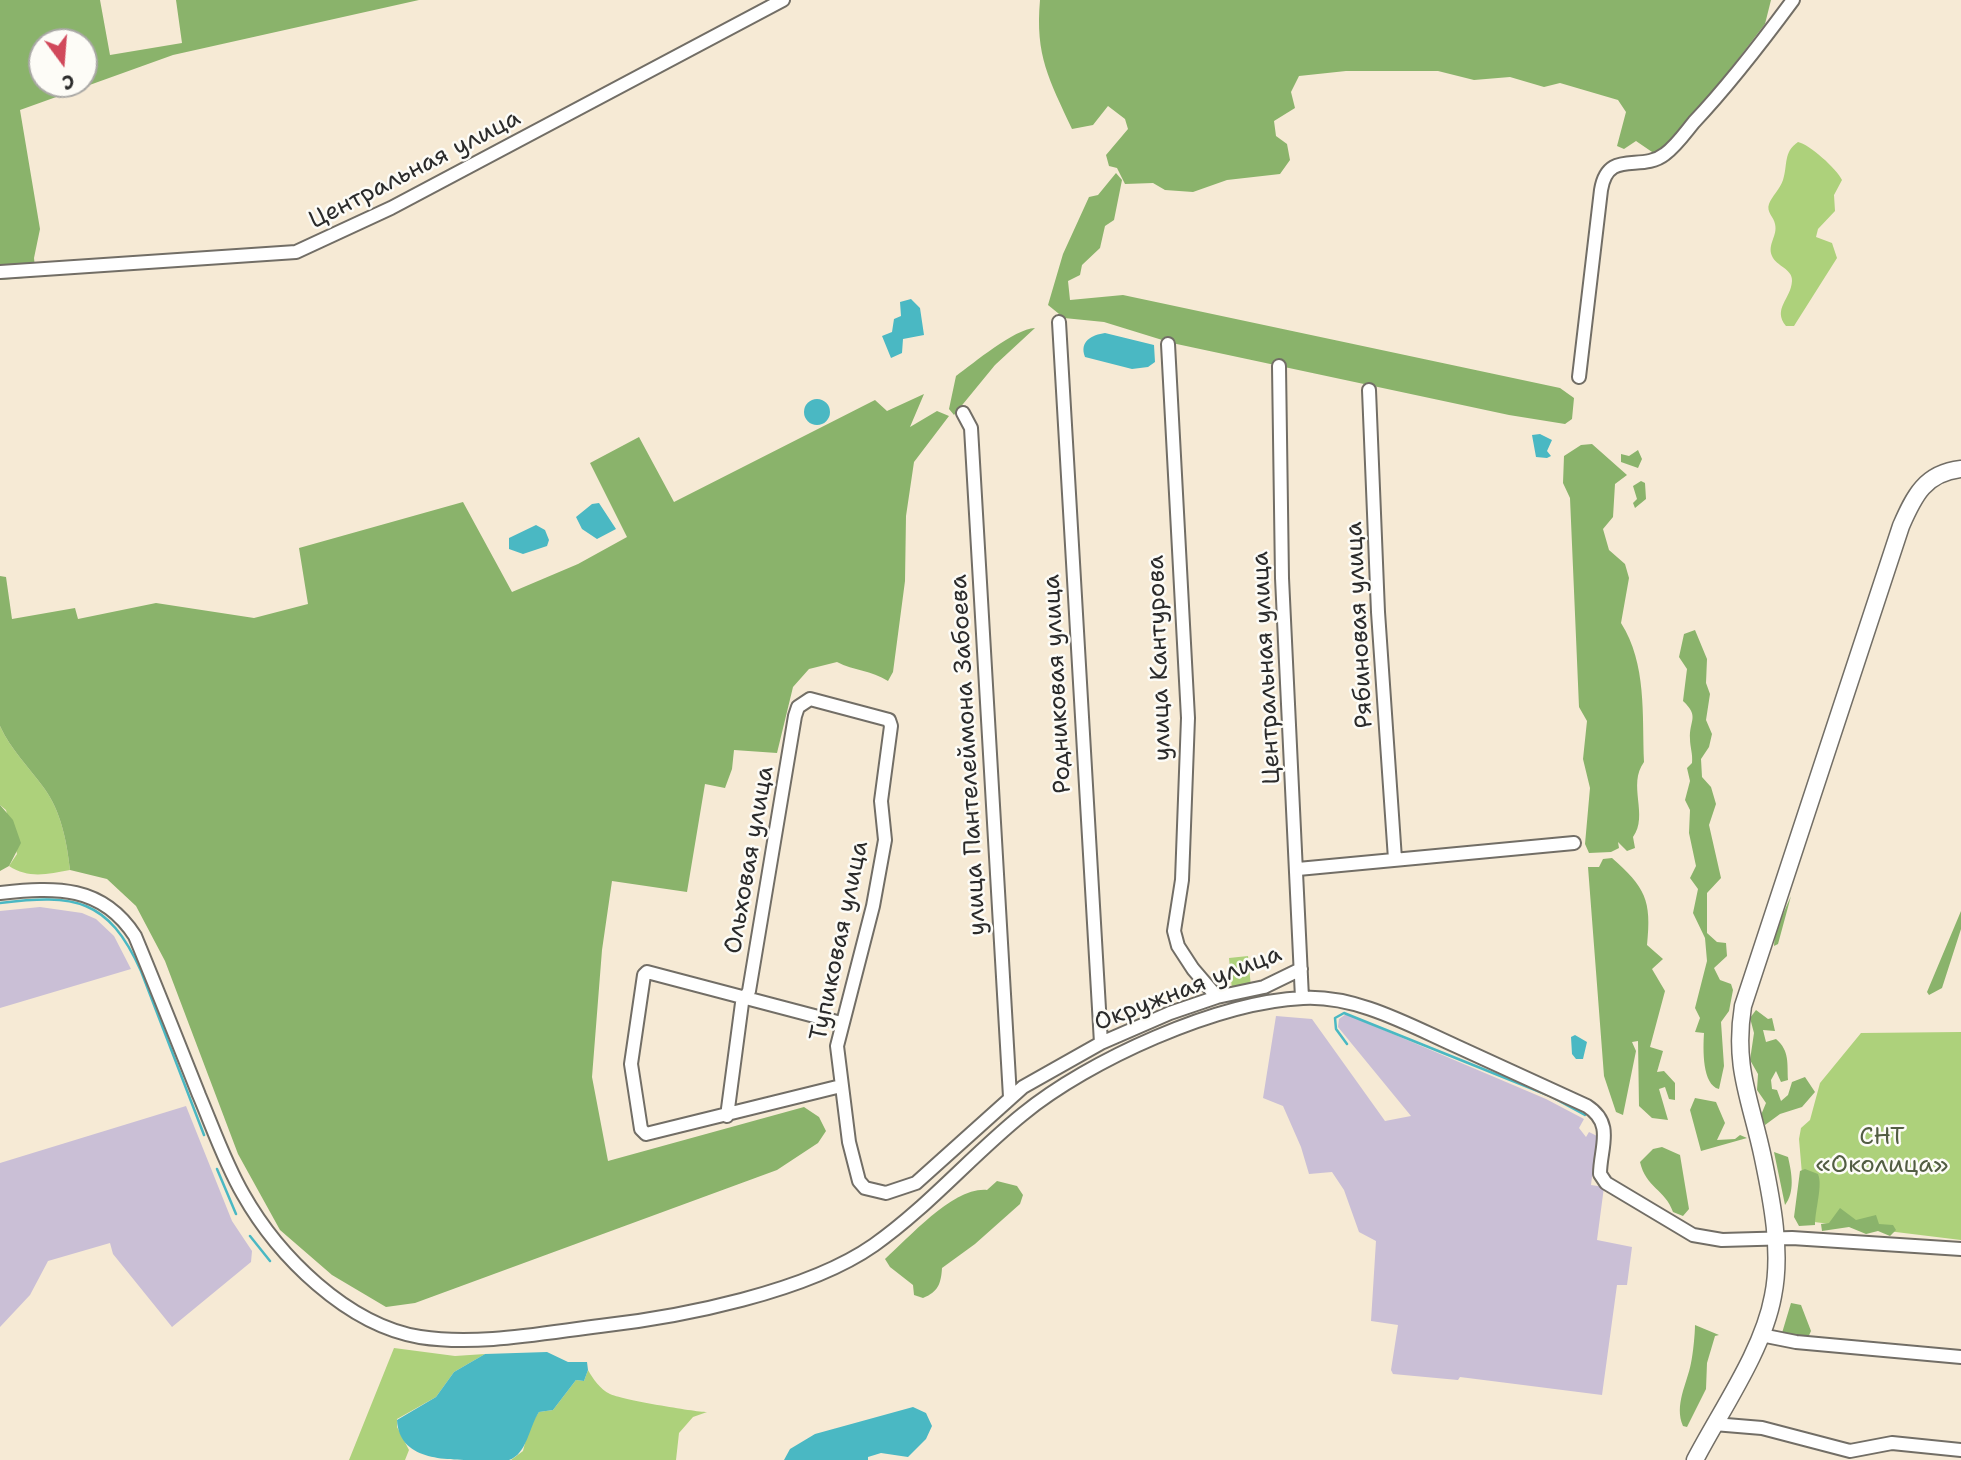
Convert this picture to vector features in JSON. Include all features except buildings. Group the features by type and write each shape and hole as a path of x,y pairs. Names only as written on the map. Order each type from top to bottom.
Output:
{"main road":[{"path":"1695,1460 1761,1335 1774,1293 1775,1240 1768,1180 1739,1062 1743,1006 1901,526 1920,487 1938,475 1961,469"}],"street":[{"name":"Центральная улица","path":"0,272 278,254 306,249 391,208 783,0"},
{"path":"1578,377 1601,190 1606,174 1619,164 1647,162 1667,153 1712,103 1793,0"},
{"name":"Родниковая улица","path":"1059,322 1101,1043"},
{"name":"улица Кантурова","path":"1168,344 1188,719 1182,880 1174,931 1178,946 1193,970 1217,997"},
{"name":"Центральная улица","path":"1279,366 1282,578 1298,869 1302,998"},
{"name":"Рябиновая улица","path":"1369,390 1378,612 1395,859"},
{"name":"улица Пантелеймона Забоева","path":"963,413 971,428 1010,1097"},
{"name":"Ольховая улица","path":"727,1116 742,1003 746,996 798,707 810,699 889,720"},
{"name":"Тупиковая улица","path":"887,1193 872,1191 859,1181 849,1142 837,1057 841,1023 873,906 886,840 881,802 890,736 889,720"},
{"path":"1298,869 1574,843"},
{"path":"0,893 29,890 75,893 105,902 122,916 135,936 228,1165 268,1230 314,1279 366,1318 418,1336 442,1339 516,1334 660,1318 722,1304 839,1265 895,1230 1026,1111 1113,1057 1215,1016 1302,998 1329,999 1396,1019 1587,1106 1596,1112 1606,1134 1600,1174 1606,1183 1627,1198 1693,1235 1722,1240 1792,1238 1961,1249"},
{"name":"Окружная улица","path":"887,1193 916,1182 1010,1097 1101,1043 1170,1013 1217,997 1264,987 1301,969"},
{"path":"841,1023 653,972 644,975 631,1064 640,1129 646,1134 841,1086"},
{"path":"1761,1335 1796,1342 1961,1357"},
{"path":"1714,1424 1774,1430 1850,1451 1892,1443 1961,1450"}],"shaded area":[{"path":"40,907 82,913 96,919 114,936 131,969 0,1008 0,911"},
{"path":"1346,1014 1546,1099 1584,1119 1579,1128 1586,1137 1589,1132 1597,1136 1591,1185 1604,1187 1597,1240 1632,1247 1627,1285 1617,1285 1602,1395 1460,1377 1458,1380 1393,1374 1391,1370 1398,1325 1371,1321 1376,1241 1359,1232 1344,1190 1332,1172 1309,1174 1301,1147 1283,1106 1263,1098 1276,1016 1312,1019 1385,1121 1411,1116 1338,1027 1339,1019"},
{"path":"186,1106 232,1221 252,1251 251,1262 172,1327 113,1254 110,1243 48,1261 30,1295 0,1327 0,1163"}],"green space":[{"path":"0,0 100,0 110,55 182,43 176,0 419,0 173,55 98,82 98,28 28,28 28,98 53,98 20,110 40,229 34,258 36,277 0,280"},
{"path":"1040,0 1771,0 1765,24 1669,149 1655,154 1636,141 1624,149 1617,146 1626,112 1618,100 1560,83 1544,87 1510,77 1474,80 1438,71 1346,71 1299,76 1291,92 1295,108 1274,121 1276,136 1287,144 1290,160 1280,174 1227,180 1193,192 1165,190 1153,183 1125,184 1117,168 1109,166 1106,155 1128,129 1125,119 1108,106 1093,125 1072,129 1050,81 1042,52"},
{"path":"1798,142 1822,158 1842,180 1834,195 1835,211 1818,229 1816,237 1832,243 1837,258 1794,326 1786,326 1782,320 1781,309 1791,287 1792,277 1772,256 1771,248 1776,228 1768,207 1783,180 1788,154"},
{"path":"1116,173 1122,180 1114,220 1105,226 1100,248 1082,265 1080,275 1068,281 1070,300 1123,295 1560,388 1574,398 1572,419 1565,424 1509,415 1172,343 1104,322 1064,318 1048,305 1063,254 1089,197 1098,195"},
{"path":"1035,328 995,365 954,415 949,409 956,376 1006,340"},
{"path":"924,394 910,427 937,411 949,416 914,462 906,516 905,581 893,672 888,681 837,662 809,669 793,687 777,753 734,750 732,769 725,788 705,784 687,892 612,881 602,950 592,1077 608,1161 804,1107 819,1117 826,1131 818,1143 777,1170 415,1303 386,1307 332,1275 280,1230 238,1154 165,961 136,906 107,879 70,870 65,838 55,807 44,788 9,743 0,726 0,576 6,577 12,619 75,608 78,619 156,603 254,618 308,604 299,548 463,502 512,592 578,564 627,537 590,463 639,437 674,502 875,400 887,411"},
{"path":"1592,444 1627,475 1615,484 1613,517 1603,529 1609,550 1625,564 1629,578 1621,623 1635,655 1642,690 1644,762 1637,780 1639,819 1633,837 1635,848 1627,851 1618,842 1619,848 1611,852 1589,853 1585,844 1590,788 1583,759 1587,721 1579,707 1570,498 1563,483 1564,456 1581,445"},
{"path":"1638,450 1642,459 1638,468 1621,462 1621,454 1629,456"},
{"path":"1641,481 1645,483 1646,499 1635,508 1633,503 1637,499 1633,486"},
{"path":"1695,630 1707,659 1706,683 1710,694 1706,720 1712,734 1709,747 1701,759 1702,777 1711,787 1716,804 1709,825 1721,878 1707,893 1707,933 1717,942 1726,943 1727,956 1714,968 1720,980 1731,984 1733,990 1729,1011 1721,1022 1724,1066 1719,1089 1709,1081 1707,1074 1704,1033 1695,1032 1700,1018 1695,1008 1707,961 1705,938 1693,913 1698,889 1690,878 1696,866 1689,833 1690,810 1685,800 1690,781 1687,768 1692,763 1692,715 1683,701 1687,669 1679,657 1684,634"},
{"path":"0,726 9,743 44,788 55,807 65,838 70,870 31,874 9,866 17,854 6,810 0,805"},
{"path":"0,805 13,820 21,843 9,866 0,871"},
{"path":"1612,858 1639,886 1647,905 1647,945 1663,959 1652,969 1665,991 1650,1047 1663,1051 1657,1072 1664,1071 1675,1083 1675,1100 1669,1099 1665,1087 1659,1089 1668,1120 1652,1118 1639,1106 1638,1041 1632,1042 1636,1051 1623,1115 1616,1112 1604,1076 1588,867 1599,867 1603,859"},
{"path":"1791,896 1778,944 1774,946 1775,932"},
{"path":"1961,911 1961,929 1942,988 1929,995 1927,992"},
{"path":"1248,956 1251,987 1232,990 1229,958"},
{"path":"1756,1010 1768,1019 1772,1018 1775,1031 1763,1030 1766,1042 1776,1039 1784,1048 1787,1058 1788,1080 1781,1082 1776,1071 1771,1080 1772,1089 1777,1090 1781,1101 1788,1095 1792,1082 1805,1077 1815,1092 1802,1107 1780,1114 1765,1125 1761,1115 1766,1103 1757,1090 1758,1074 1750,1060 1754,1033 1750,1018"},
{"name":"СНТ «Околица»","path":"1961,1032 1961,1240 1806,1221 1799,1139 1801,1128 1810,1120 1820,1083 1861,1033"},
{"path":"1695,1098 1716,1102 1725,1123 1717,1140 1735,1139 1740,1135 1747,1138 1701,1151 1690,1110"},
{"path":"1662,1147 1680,1155 1689,1209 1683,1216 1673,1212 1670,1204 1647,1178 1640,1162 1653,1149"},
{"path":"1774,1152 1788,1157 1791,1189 1785,1205"},
{"path":"1805,1169 1818,1174 1819,1191 1815,1225 1799,1226 1794,1217 1800,1171"},
{"path":"997,1181 1017,1186 1023,1195 1020,1204 975,1244 942,1268 940,1283 932,1293 923,1298 914,1295 913,1285 890,1267 885,1259 946,1205 960,1196 987,1190"},
{"path":"1840,1208 1856,1220 1876,1215 1879,1224 1893,1225 1896,1230 1890,1236 1878,1231 1866,1234 1849,1227 1822,1231 1821,1224 1829,1223"},
{"path":"1791,1303 1801,1305 1811,1331 1806,1342 1782,1333"},
{"path":"1695,1325 1719,1335 1715,1336 1707,1363 1706,1389 1687,1427 1683,1426 1680,1410 1692,1359"},
{"path":"394,1348 455,1356 485,1354 454,1372 436,1397 397,1419 397,1427 409,1450 405,1460 349,1460"},
{"path":"588,1370 597,1384 610,1394 657,1405 707,1412 693,1417 679,1433 676,1460 511,1460 523,1451 529,1427 539,1412 553,1410 576,1380 584,1381"}],"water":[{"path":"911,299 920,308 924,335 903,339 902,353 891,358 882,336 892,332 894,319 901,316 900,302"},
{"path":"1105,333 1154,345 1155,362 1148,367 1132,369 1085,357 1085,343 1096,335"},
{"path":"817,399 826,403 830,412 826,421 817,425 808,421 804,412 808,403"},
{"path":"1540,434 1552,440 1547,451 1551,456 1547,458 1536,457 1532,435"},
{"path":"599,503 616,529 597,539 582,529 576,517 592,504"},
{"path":"536,525 545,530 549,540 547,546 523,554 509,549 509,538"},
{"path":"1575,1035 1587,1042 1583,1059 1576,1059 1572,1054 1571,1037"},
{"path":"547,1352 568,1362 587,1362 588,1370 584,1381 576,1380 553,1410 539,1412 524,1446 515,1457 509,1460 438,1458 414,1450 400,1433 397,1420 436,1397 454,1372 485,1354"},
{"path":"913,1407 926,1413 932,1426 926,1439 908,1457 881,1453 868,1457 868,1460 784,1460 790,1449 815,1434"}],"waterway":[{"path":"0,903 26,900 69,901 102,915 116,928 141,971 204,1135"},
{"path":"1347,1044 1336,1029 1335,1018 1344,1013 1550,1096 1585,1115"},
{"path":"217,1169 236,1214"},
{"path":"250,1236 270,1261"}]}
